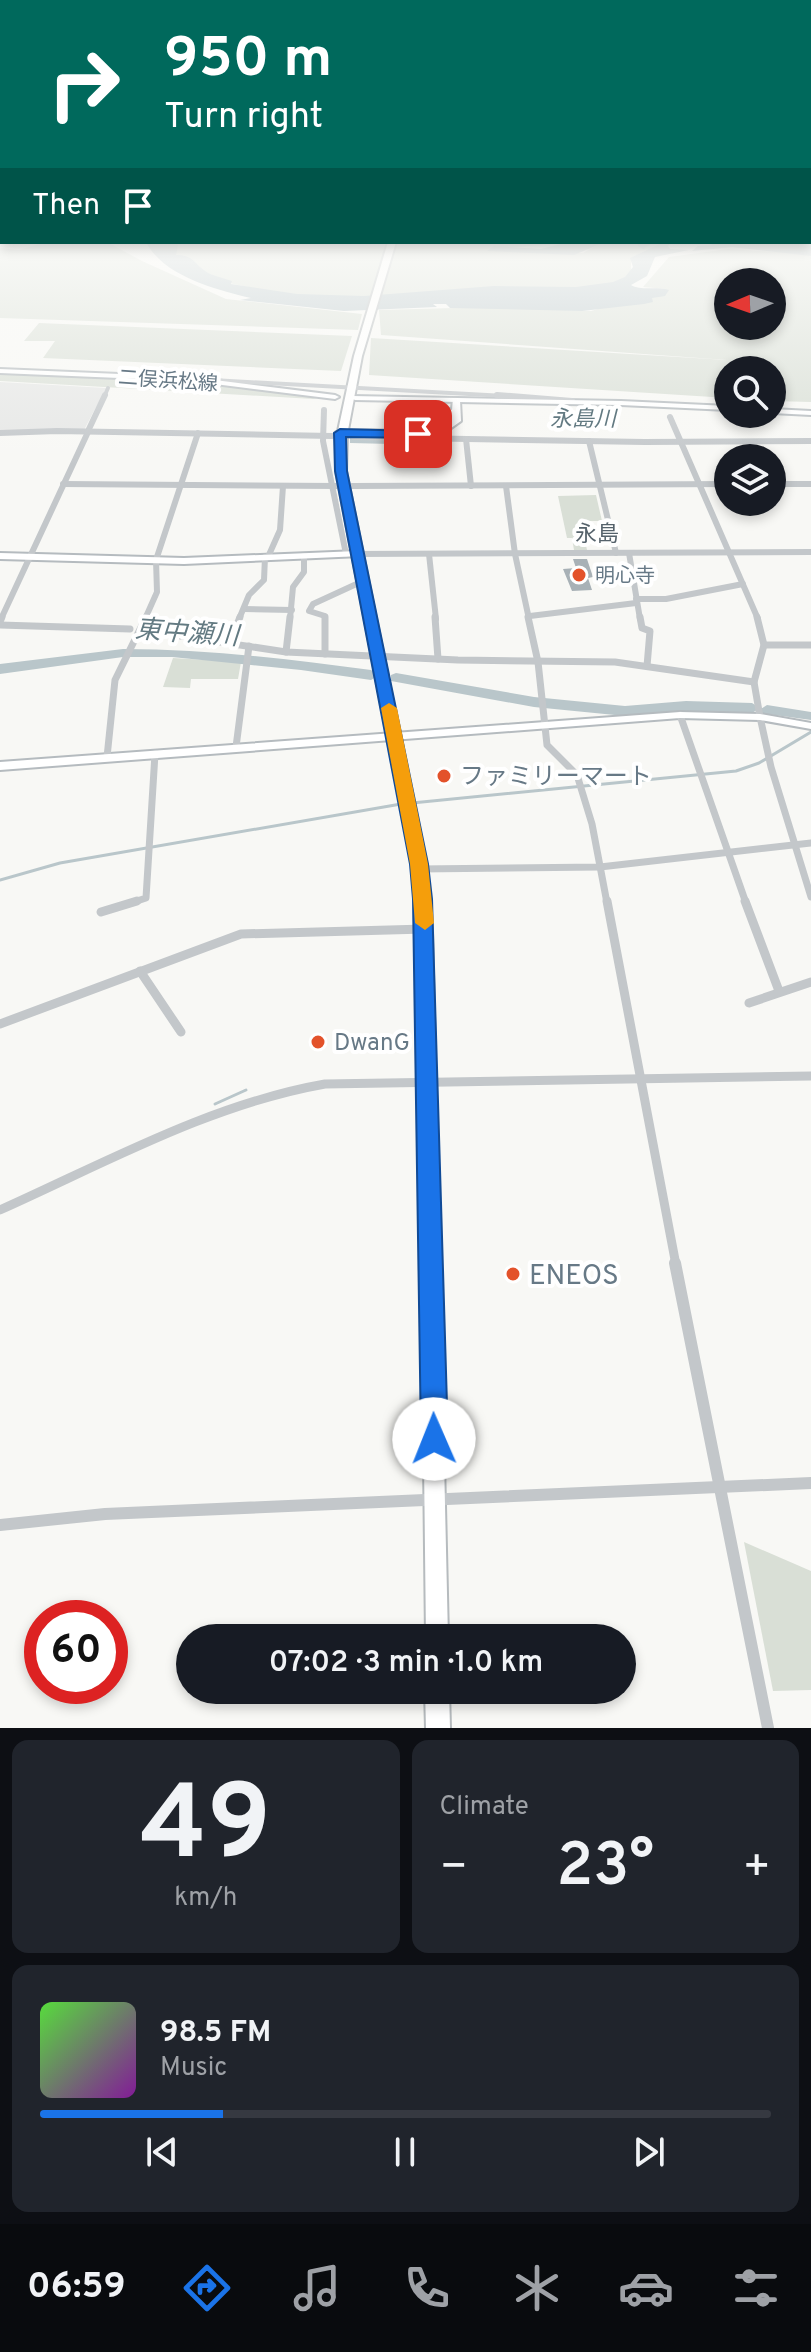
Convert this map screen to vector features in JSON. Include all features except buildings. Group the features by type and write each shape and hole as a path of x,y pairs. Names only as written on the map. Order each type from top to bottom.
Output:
{"main road":[{"path":"376,304 352,394 336,434 352,554 363,581 395,736 419,869 425,929 437,1624"},
{"path":"352,394 351,423 378,432"},
{"path":"400,400 434,404 451,413 456,421"},
{"path":"456,400 456,421"},
{"path":"336,434 434,433 456,421"},
{"path":"437,1704 438,1728"}],"street":[{"name":"二俣浜松線","path":"0,371 200,380 335,397"},
{"path":"200,380 400,400 572,401"},
{"path":"108,388 0,623 130,629"},
{"path":"352,394 453,392 714,407"},
{"path":"324,410 323,437 352,554"},
{"path":"786,412 811,413"},
{"path":"670,417 757,616 764,645 754,682 760,717 770,762 811,897"},
{"path":"0,433 323,437 336,434"},
{"path":"107,757 115,680 157,592 156,560 197,435"},
{"path":"354,437 681,443 811,441"},
{"path":"466,440 471,486"},
{"path":"589,442 616,553"},
{"path":"63,484 335,486"},
{"path":"352,486 714,484"},
{"path":"786,484 811,484"},
{"path":"230,643 249,595 264,580 267,557 282,524 283,486"},
{"path":"506,486 515,554 538,662 547,745 582,786 643,1080 718,1487 768,1728"},
{"path":"0,556 156,560 352,554 811,552"},
{"path":"629,553 642,628 650,631 647,666"},
{"path":"429,554 431,604 440,636 438,659"},
{"path":"286,652 293,587 304,572 304,556"},
{"path":"325,654 325,616 309,611 313,604 363,581"},
{"path":"530,616 666,599 743,584"},
{"path":"244,609 292,610"},
{"path":"148,631 286,652 615,662 754,682"},
{"path":"764,645 811,645"},
{"path":"236,747 249,646"},
{"path":"0,766 680,715 760,717 811,726"},
{"path":"680,715 726,851 779,991"},
{"path":"101,912 146,898 155,754"},
{"path":"419,869 600,867 811,843"},
{"path":"0,1011 3,1022 241,934 425,929"},
{"path":"140,971 181,1032"},
{"path":"749,1003 811,982"},
{"path":"0,1210 263,1095 325,1084 811,1076"},
{"path":"0,1525 105,1514 435,1497 811,1483"}],"shaded area":[{"path":"0,304 268,304 362,314 358,330 0,318"},
{"path":"274,304 646,304 582,311 450,308 446,304 433,304 437,307 344,311"},
{"path":"616,304 714,304 714,340 786,340 786,304 811,304 811,402 786,401 786,356 714,356 714,359 381,335 379,310 491,307 591,311"},
{"path":"39,323 352,336 341,371 43,358 55,341 24,341"},
{"path":"371,338 714,359 714,397 369,375"},
{"path":"0,373 214,384 322,397 313,399 0,381"},
{"path":"0,382 106,388 84,430 0,432"},
{"path":"596,495 602,521 581,521 587,550 574,550 572,538 567,538 558,496"},
{"path":"173,658 241,662 238,679 191,679 190,688 163,687"},
{"path":"744,1542 811,1571 811,1690 773,1691"}],"waterway":[{"name":"永島川","path":"354,440 391,440"},
{"name":"東中瀬川","path":"0,669 123,653 172,653 371,675"},
{"name":"東中瀬川","path":"396,678 534,702 625,711 686,706 752,708"},
{"name":"東中瀬川","path":"767,710 807,716"},
{"path":"412,803 736,771 759,763 811,732"},
{"path":"0,880 60,863 401,804"},
{"path":"215,1104 246,1090"}],"slow traffic":[{"path":"389,708 419,864 425,923"}],"place":[{"name":"明心寺","path":"579,575"},
{"name":"ファミリーマート","path":"444,776"},
{"name":"DwanG","path":"318,1042"},
{"name":"ENEOS","path":"513,1274"}],"district":[{"name":"永島","path":"597,533"}],"route":[{"path":"418,434 340,433 340,451 341,471 419,864 427,998 434,1439"}]}
